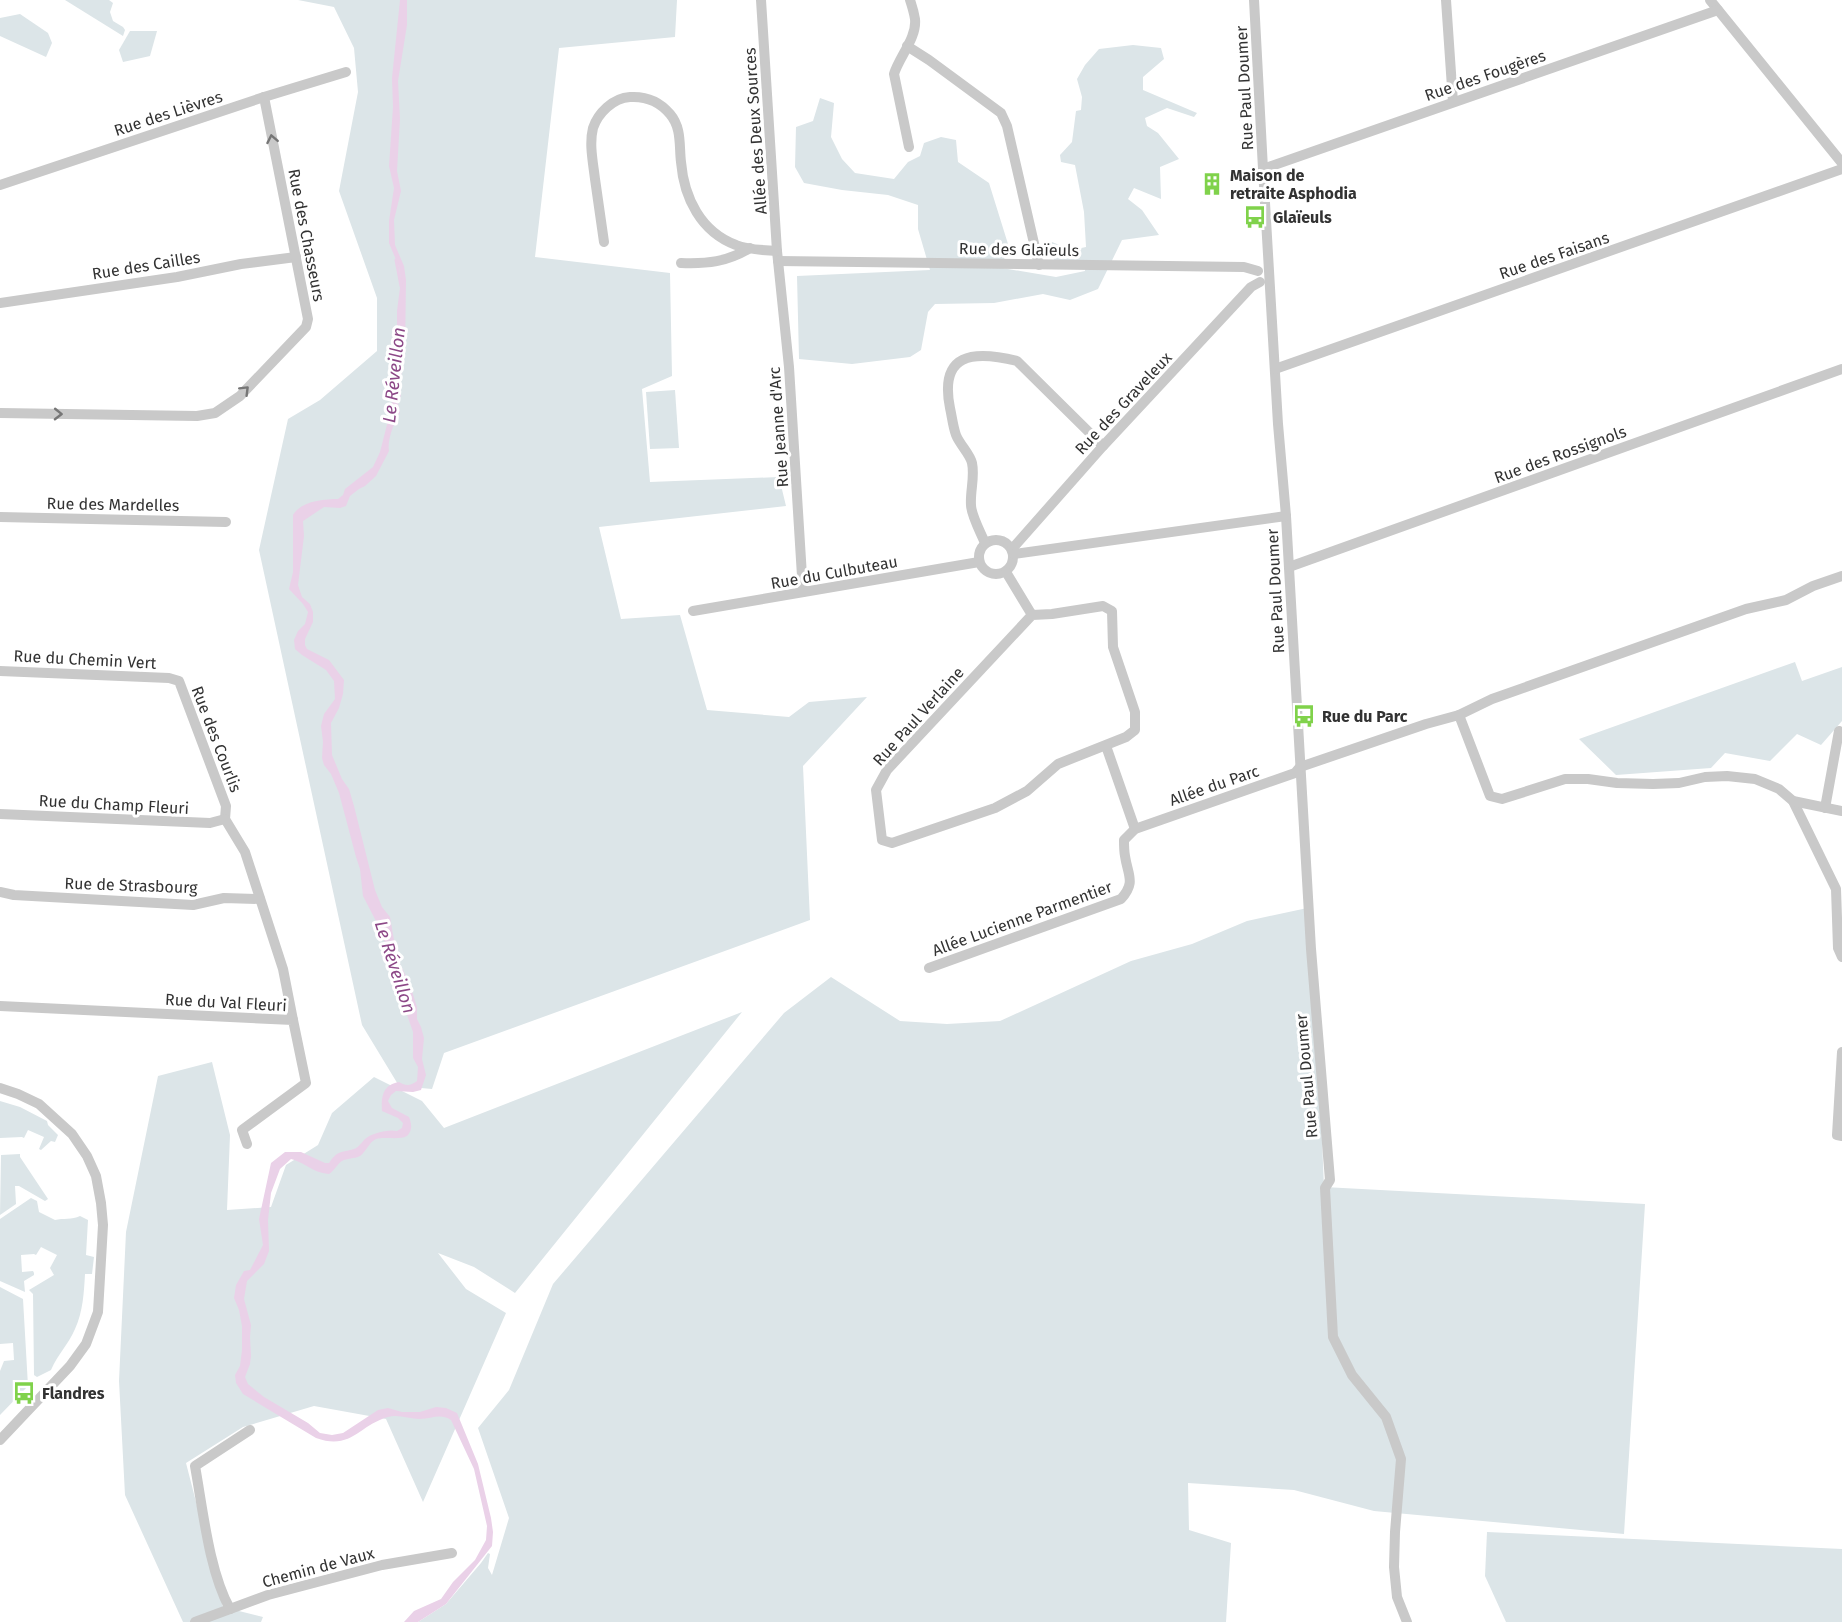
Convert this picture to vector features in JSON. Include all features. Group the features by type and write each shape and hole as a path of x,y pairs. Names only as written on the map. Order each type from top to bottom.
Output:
{"street":[{"name":"Allée des Deux Sources","path":"761,0 778,256"},
{"path":"909,147 894,74 897,63 914,31 915,20 910,0"},
{"name":"Rue Paul Doumer","path":"1254,0 1269,259 1263,279 1275,369 1286,516 1311,949 1330,1180 1325,1188 1333,1337 1352,1375 1386,1417 1401,1459 1394,1567 1397,1597 1407,1622"},
{"path":"1446,0 1453,102"},
{"path":"1710,0 1842,163"},
{"name":"Rue des Fougères","path":"1263,169 1718,10"},
{"path":"907,46 1001,113 1007,126 1039,265"},
{"name":"Rue des Lièvres","path":"0,185 346,72"},
{"name":"Rue des Glaïeuls","path":"604,242 591,149 593,128 607,107 626,97 636,97 647,98 657,103 673,117 680,138 685,189 696,213 716,234 737,246 778,256 1039,265 1244,267 1263,279"},
{"name":"Rue des Chasseurs","path":"0,413 197,416 216,413 240,396 306,327 308,319 264,98"},
{"name":"Rue des Faisans","path":"1275,369 1842,169"},
{"path":"681,263 704,264 734,257 750,248"},
{"name":"Rue Jeanne d'Arc","path":"778,256 789,367 804,592"},
{"name":"Rue des Cailles","path":"0,303 296,257"},
{"name":"Rue des Graveleux","path":"1013,552 1103,446 1251,287 1263,279 1258,266 1262,261 1269,259"},
{"path":"985,543 970,506 973,485 972,462 956,434 947,393 950,370 960,360 975,355 1002,357 1017,361 1103,446"},
{"name":"Rue des Rossignols","path":"1289,567 1842,369"},
{"path":"1013,552 1286,516"},
{"name":"Rue des Mardelles","path":"0,517 226,522"},
{"path":"994,539 1002,540 1013,552 1011,566 1006,572 996,575 988,573 980,562 979,552 985,543 994,539"},
{"name":"Rue du Culbuteau","path":"693,611 980,562"},
{"path":"1006,572 1032,615"},
{"path":"1300,767 1459,714 1492,699 1746,609 1786,600 1814,586 1842,576"},
{"name":"Rue Paul Verlaine","path":"1103,606 1112,611 1113,647 1135,712 1135,730 1106,746 1058,764 1027,791 995,808 892,843 882,840 876,790 887,770 1032,615 1103,606"},
{"name":"Rue du Chemin Vert","path":"0,671 169,678"},
{"name":"Rue des Courlis","path":"169,678 179,681 185,695 226,806 225,819"},
{"path":"1459,714 1490,796 1502,799 1564,779 1662,784 1727,776 1755,779 1779,789 1793,801 1836,889 1838,948 1842,957"},
{"path":"1825,808 1839,731"},
{"path":"1106,746 1135,829"},
{"name":"Allée du Parc","path":"1135,829 1295,773 1300,767"},
{"path":"1793,801 1842,811"},
{"name":"Rue du Champ Fleuri","path":"0,814 210,823 225,819"},
{"path":"225,819 245,852 283,969 293,1020"},
{"name":"Allée Lucienne Parmentier","path":"929,968 1121,899 1129,890 1131,874 1124,855 1124,840 1135,829"},
{"name":"Rue de Strasbourg","path":"0,892 14,895 193,904 224,898 260,899"},
{"name":"Rue du Val Fleuri","path":"0,1006 293,1020 306,1083 242,1130 247,1144"},
{"path":"1842,1052 1837,1135 1842,1136"},
{"path":"0,1088 39,1104 72,1134 87,1156 96,1176 103,1225 98,1312 86,1344 70,1366 0,1440"},
{"path":"230,1609 209,1546 195,1466 250,1430"},
{"name":"Chemin de Vaux","path":"195,1622 268,1595 382,1565 452,1553"}],"shaded area":[{"path":"65,0 109,0 113,3 110,12 113,21 125,30 123,36"},
{"path":"298,0 677,0 675,37 559,48 535,257 670,273 672,376 642,389 650,482 779,477 786,506 599,527 621,619 680,615 707,710 789,717 809,702 867,697 803,766 810,920 444,1053 432,1089 399,1086 362,1025 259,550 288,419 320,400 377,351 377,298 339,191 358,92 354,48 334,7"},
{"path":"20,14 48,33 52,43 46,57 0,36 0,18"},
{"path":"130,31 157,31 150,56 123,62 119,50"},
{"path":"1133,45 1161,48 1164,59 1143,77 1143,90 1197,113 1194,117 1167,108 1145,118 1147,126 1158,133 1179,159 1160,167 1161,199 1134,188 1128,199 1142,210 1159,235 1122,240 1098,289 1070,300 1043,294 994,303 935,304 928,312 921,350 910,357 852,364 799,359 797,276 930,270 918,229 918,205 888,195 804,183 795,167 796,127 813,121 820,98 834,103 831,137 842,159 855,173 894,179 908,162 920,156 924,143 941,137 956,140 958,162 989,183 1008,244 1002,268 1056,277 1085,271 1084,264 1055,261 1045,246 1052,242 1072,250 1086,247 1084,212 1075,165 1061,162 1060,155 1072,142 1076,111 1081,110 1082,97 1077,79 1085,65 1099,49"},
{"path":"675,390 679,448 650,449 646,392"},
{"path":"1795,662 1802,681 1842,667 1842,721 1821,745 1797,734 1770,761 1725,753 1711,768 1616,775 1579,739"},
{"path":"1312,907 1324,1187 1645,1204 1624,1534 1374,1511 1294,1490 1188,1483 1189,1530 1231,1543 1226,1622 418,1622 446,1604 488,1553 490,1554 488,1568 492,1575 509,1518 478,1428 509,1390 553,1284 784,1013 831,977 900,1021 947,1024 1000,1021 1131,961 1192,944 1247,921"},
{"path":"742,1012 515,1293 474,1267 438,1253 466,1289 506,1313 423,1502 386,1419 314,1406 243,1427 186,1463 223,1607 263,1617 261,1622 183,1622 125,1495 119,1381 126,1232 158,1076 212,1062 230,1135 227,1210 271,1207 286,1165 318,1145 332,1113 374,1077 422,1101 444,1128"},
{"path":"0,1101 20,1107 47,1121 58,1135 55,1142 51,1141 41,1150 39,1149 44,1137 28,1130 24,1138 0,1138"},
{"path":"20,1154 48,1199 45,1201 15,1186 16,1204 0,1215 1,1155"},
{"path":"31,1198 37,1201 39,1212 55,1220 80,1216 88,1220 86,1255 94,1257 92,1274 85,1274 84,1295 75,1329 51,1370 37,1377 34,1375 33,1294 29,1290 54,1275 50,1268 57,1255 41,1247 36,1255 21,1255 22,1272 33,1271 34,1273 24,1281 25,1292 0,1281 0,1219"},
{"path":"0,1287 23,1299 28,1386 0,1415 0,1371 4,1361 14,1360 13,1343 0,1344"},
{"path":"1487,1532 1842,1549 1842,1622 1506,1622 1485,1576"}],"water":[{"path":"400,0 407,0 407,25 398,81 400,119 397,171 401,191 394,220 395,245 404,266 406,280 405,352 400,383 401,395 398,403 400,413 392,431 389,451 376,476 350,496 346,506 324,507 303,521 304,536 298,585 302,597 310,604 313,612 313,622 305,639 305,645 307,649 329,660 344,680 339,708 331,723 332,755 349,789 375,890 382,907 390,917 399,962 409,982 417,1007 417,1019 424,1038 422,1059 426,1075 421,1090 396,1091 388,1101 392,1108 409,1117 410,1133 405,1137 376,1139 360,1156 342,1161 329,1174 291,1159 280,1169 271,1193 268,1220 269,1251 264,1264 247,1281 244,1299 251,1325 251,1356 245,1377 248,1384 320,1433 332,1435 343,1433 378,1410 388,1408 402,1412 420,1412 436,1407 457,1413 478,1464 491,1518 492,1546 446,1604 418,1622 404,1622 414,1611 441,1599 453,1582 475,1560 486,1540 487,1526 474,1469 451,1420 440,1417 420,1419 392,1416 369,1425 347,1439 328,1441 316,1438 243,1394 236,1383 235,1375 240,1366 242,1350 242,1326 234,1298 236,1285 244,1271 250,1270 263,1245 259,1219 271,1163 285,1152 301,1152 329,1163 337,1154 356,1148 372,1135 385,1131 397,1131 402,1128 403,1123 398,1118 382,1111 384,1092 394,1083 408,1085 417,1081 418,1067 413,1058 413,1032 405,1009 405,996 379,927 363,896 360,869 339,793 322,758 321,726 324,714 335,699 334,681 326,670 295,649 294,640 298,631 305,624 308,612 289,589 293,572 293,515 307,504 320,500 338,499 343,495 345,489 373,467 380,452 391,409 401,280 399,267 389,243 389,221 394,188 389,166 393,107 392,78"}],"waterway":[{"name":"Le Réveillon","path":"396,260 401,286"}],"place":[{"name":"Maison de retraite Asphodia","path":"1212,184"},
{"name":"Glaïeuls","path":"1255,217"},
{"name":"Rue du Parc","path":"1304,716"},
{"name":"Flandres","path":"24,1393"}]}
